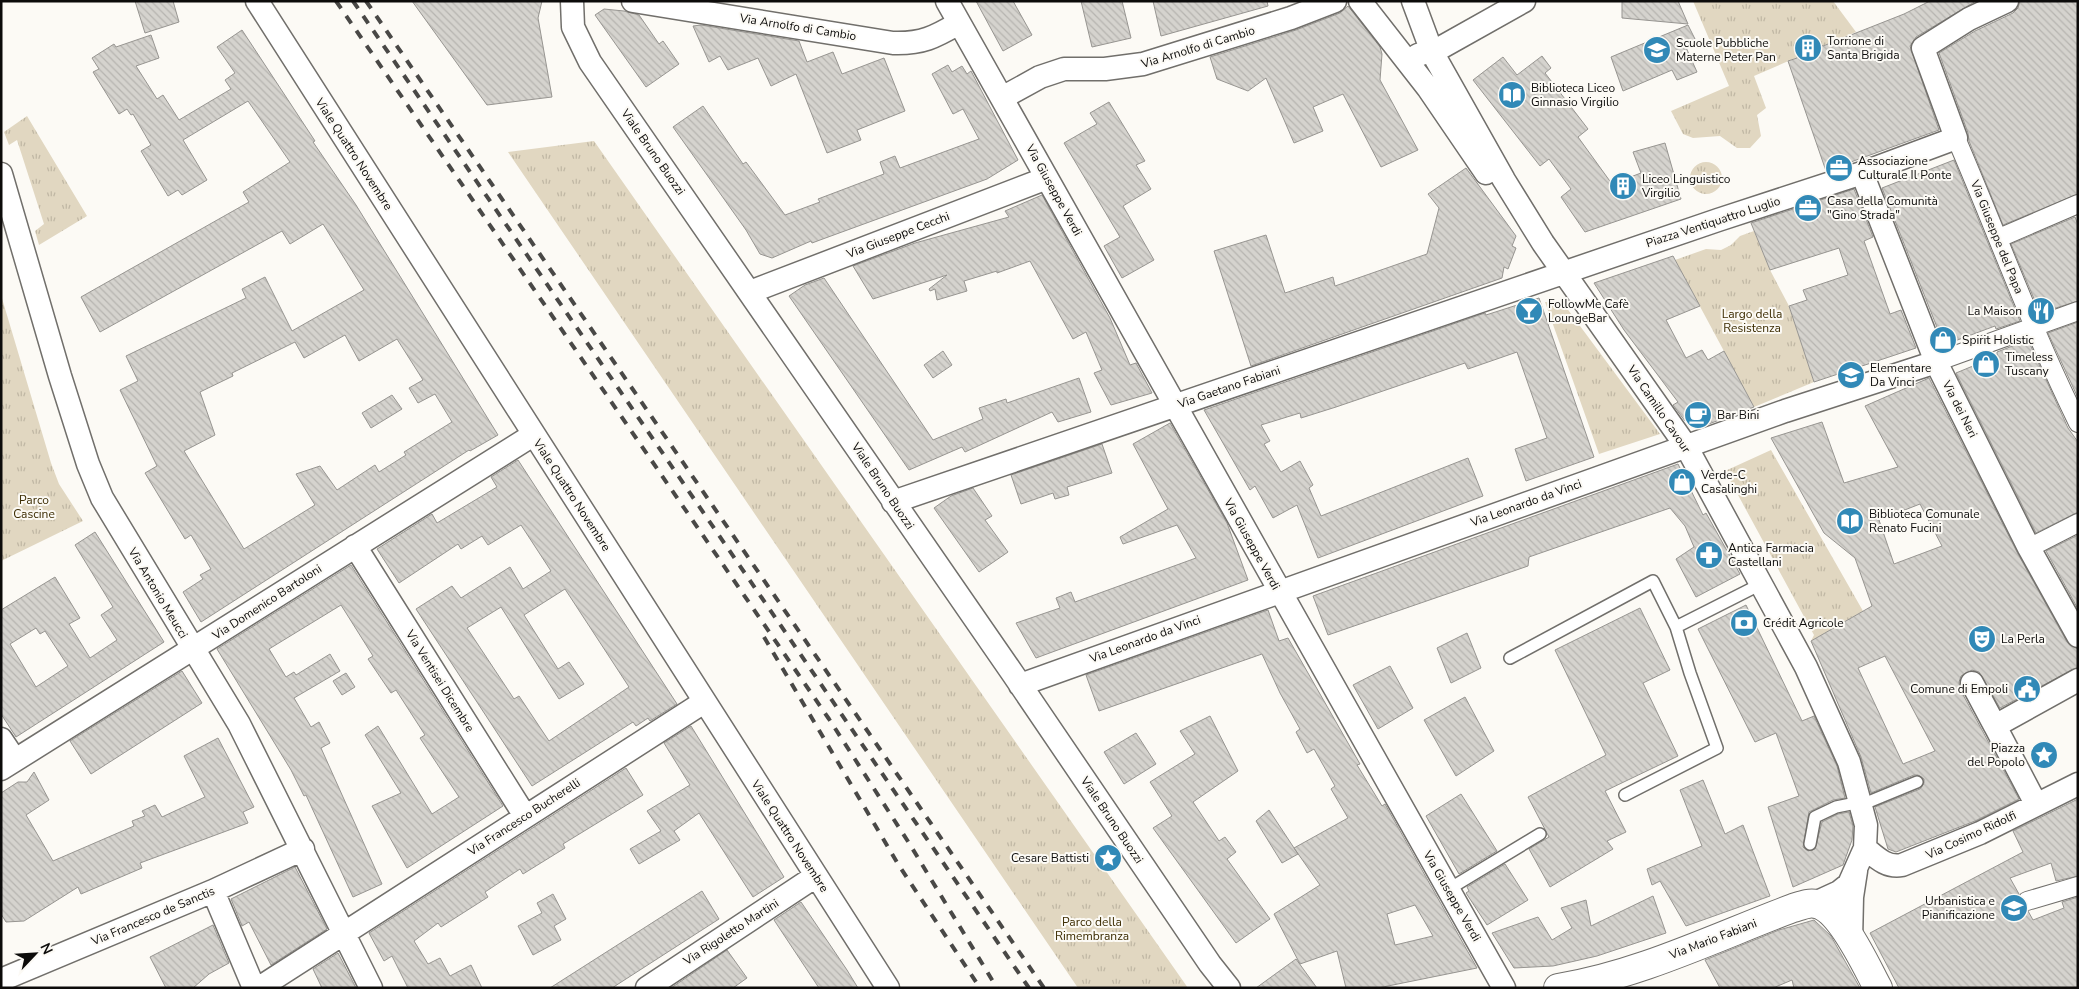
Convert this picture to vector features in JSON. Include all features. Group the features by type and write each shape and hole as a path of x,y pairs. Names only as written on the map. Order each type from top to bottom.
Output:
{"main road":[{"path":"1815,903 1830,911 1851,941 1878,988"},
{"name":"Via Mario Fabiani","path":"1558,988 1583,984 1620,974 1793,908 1815,903"}],"street":[{"name":"Viale Quattro Novembre","path":"257,1 888,988"},
{"name":"Viale Bruno Buozzi","path":"572,1 573,27 590,62 750,292 1210,964 1229,988"},
{"name":"Via Arnolfo di Cambio","path":"633,1 914,44 959,23"},
{"name":"Via Giuseppe Verdi","path":"947,1 1278,591 1504,988"},
{"name":"Via Arnolfo di Cambio","path":"1002,98 1040,77 1064,70 1105,69 1143,64 1292,18 1335,1"},
{"name":"Via Camillo Cavour","path":"1360,1 1428,88 1456,119 1504,180"},
{"name":"Via Camillo Cavour","path":"1413,1 1436,59 1504,180 1543,243"},
{"path":"1404,57 1436,59 1524,1"},
{"name":"Via Giuseppe del Papa","path":"2007,1 1968,19 1922,48 1956,138 2000,238 2034,328 2076,415"},
{"path":"1428,88 1436,59"},
{"name":"Via Camillo Cavour","path":"1428,88 1476,161 1543,243 1686,446 1806,667 1849,762 1866,825 1865,848 1856,870"},
{"name":"Piazza Ventiquattro Luglio","path":"1564,272 1862,173 1956,138"},
{"name":"Via dei Neri","path":"1862,173 1936,362 2029,548 2078,636"},
{"name":"Via Antonio Meucci","path":"1,174 88,464 113,518 239,724 371,988"},
{"name":"Via Giuseppe Cecchi","path":"750,292 1047,178"},
{"path":"2000,238 2074,206"},
{"name":"Via Gaetano Fabiani","path":"893,502 1564,272"},
{"name":"Via Leonardo da Vinci","path":"1020,685 1785,411 1936,362 2078,311"},
{"name":"Via Domenico Bartoloni","path":"8,764 193,650 533,435"},
{"path":"2029,548 2078,523"},
{"name":"Via Ventisei Dicembre","path":"355,546 525,816"},
{"path":"1995,726 2078,680"},
{"path":"1972,683 2036,804"},
{"name":"Via Francesco Bucherelli","path":"259,988 704,702"},
{"path":"1,739 8,764"},
{"name":"Via Cosimo Ridolfi","path":"1865,848 1882,862 1894,867 1902,866 1980,833 2078,784"},
{"name":"Via Francesco de Sanctis","path":"1,980 213,891 303,849"},
{"path":"1851,941 1852,897 1856,870"},
{"name":"Via Mario Fabiani","path":"1815,903 1839,892 1849,884 1856,870"},
{"name":"Via Rigoletto Martini","path":"647,988 816,876"},
{"path":"2027,901 2078,886"},
{"path":"213,891 254,988"},
{"name":"Viale Bruno Buozzi","path":"1210,964 1221,988"}],"lane":[{"path":"1510,658 1654,581 1676,626 1690,674 1717,748 1625,795"},
{"path":"1676,626 1761,584"},
{"path":"1810,844 1814,817 1836,807 1861,803 1917,782"},
{"path":"1449,889 1540,834"}],"green space":[{"path":"1693,1 1833,1 1856,32 1820,47 1813,39 1807,39 1800,43 1800,56 1754,76 1766,108 1757,115 1761,136 1750,148 1737,148 1720,136 1693,138 1683,134 1671,111 1729,86"},
{"path":"27,116 87,216 39,245 35,231 44,224 17,140 9,145 4,132"},
{"name":"Parco della Rimembranza","path":"594,141 1188,988 1078,988 508,152"},
{"path":"1706,162 1712,163 1717,167 1721,172 1721,184 1717,189 1712,193 1706,194 1700,193 1695,189 1691,184 1690,178 1691,172 1695,167 1700,163"},
{"name":"Largo della Resistenza","path":"1754,231 1770,270 1789,306 1814,382 1754,407 1675,260 1706,249 1721,250 1731,245 1740,236"},
{"name":"Parco Cascine","path":"1,295 51,463 59,484 83,521 1,561"},
{"path":"1545,302 1563,303 1660,434 1599,454"},
{"path":"1771,450 1863,611 1811,641 1814,635 1725,471"}],"building":[{"path":"135,1 173,1 179,22 145,33"},
{"path":"412,1 542,1 538,18 552,97 487,105"},
{"path":"976,1 1013,1 1032,35 1003,51"},
{"path":"1081,1 1122,1 1131,38 1092,47"},
{"path":"1153,1 1267,1 1268,6 1161,36"},
{"path":"1622,1 1678,1 1688,24 1622,18"},
{"path":"1930,1 1976,1 1916,37 1910,46 1939,130 1826,171 1788,61 1797,58 1801,43 1807,39 1813,39 1823,46 1904,14"},
{"path":"2020,1 2078,1 2078,194 2003,225 1969,141 1968,133 1939,53 1975,31 2013,13 2018,8"},
{"path":"1348,6 1380,47 1382,54 1380,80 1418,150 1381,167 1343,94 1313,107 1323,131 1294,143 1266,78 1248,91 1217,79 1210,57 1296,30 1340,13"},
{"path":"604,9 639,15 659,44 663,41 679,64 646,87 595,15"},
{"path":"701,25 799,41 807,62 833,52 842,74 884,58 905,111 857,130 861,140 827,153 796,74 771,86 758,58 728,70 720,56 709,62 693,26"},
{"name":"Scuole Pubbliche Materne Peter Pan","path":"1688,25 1695,39 1684,43 1697,72 1677,80 1672,70 1623,91 1611,57"},
{"path":"242,30 315,141 313,142 356,205 498,435 469,450 201,622 183,592 203,579 200,575 211,569 191,535 185,539 145,473 157,466 120,390 138,381 126,356 246,298 242,289 265,277 292,331 364,290 323,224 290,244 282,231 100,332 81,297 249,202 243,192 290,162 248,101 183,140 207,180 182,195 178,190 168,196 141,151 151,145 133,114 131,115 127,109 119,114 93,72 99,69 92,58 114,44 116,47 151,35 159,58 136,66 157,99 163,95 179,120 231,89 225,80 235,73 217,47","holes":["345,335 359,361 397,339 423,380 409,388 418,403 435,394 452,422 404,452 406,455 379,472 375,465 337,490 320,466 296,474 315,505 244,549 184,451 215,435 200,392 233,376 232,373 295,342 304,358"]},
{"path":"1542,56 1551,68 1545,73 1588,129 1578,137 1612,184 1641,173 1633,152 1665,143 1681,199 1585,232 1561,197 1571,189 1549,159 1540,166 1473,80 1503,57 1517,75"},
{"path":"948,65 952,72 962,66 967,74 971,71 1018,160 987,179 812,243 811,241 772,258 760,254 746,230 673,127 703,106 743,164 746,162 785,215 820,202 818,199 884,174 880,162 895,156 900,168 979,139 963,109 953,114 932,74"},
{"path":"1109,102 1145,161 1136,165 1151,189 1123,206 1154,260 1122,278 1104,246 1120,237 1064,143 1097,124 1090,113"},
{"path":"1954,160 2020,321 1996,329 1995,326 1944,345 1882,188"},
{"path":"1466,168 1516,236 1512,246 1516,248 1508,269 1504,267 1502,278 1251,366 1214,251 1266,235 1285,293 1333,277 1335,286 1427,254 1439,208 1428,194"},
{"path":"1854,189 1873,237 1864,241 1890,314 1901,310 1916,348 1814,382 1789,306 1807,300 1803,290 1848,275 1839,248 1770,270 1751,223"},
{"path":"1042,195 1110,318 1130,365 1136,363 1152,393 1111,405 1094,373 1102,370 1086,332 1073,339 1030,261 997,273 997,271 964,281 967,291 937,300 935,289 930,291 929,289 947,275 873,299 853,266 915,243 1009,217 1005,211"},
{"path":"2075,217 2078,225 2078,301 2040,313 2011,244"},
{"path":"1673,256 1700,306 1666,320 1686,358 1702,350 1708,360 1724,351 1754,407 1698,428 1690,418 1685,421 1673,405 1678,402 1624,330 1594,283"},
{"path":"824,278 933,440 983,419 979,408 1006,399 1007,403 1079,378 1091,412 1058,422 1052,412 965,452 962,447 909,470 789,296 805,285"},
{"path":"1539,298 1594,457 1526,481 1515,449 1547,438 1517,352 1468,369 1465,363 1301,418 1300,413 1261,425 1270,441 1264,444 1281,472 1300,461 1313,485 1309,488 1321,516 1468,458 1483,496 1318,558 1297,505 1273,518 1255,486 1250,490 1204,410 1485,313 1486,315"},
{"path":"2078,322 2078,398 2048,333"},
{"path":"2028,340 2068,428 2078,442 2078,512 2036,533 1956,373 1997,356 1997,352"},
{"path":"943,351 952,365 933,378 924,365"},
{"path":"1929,378 2018,554 2067,642 2078,649 2078,667 2000,708 1979,672 1972,670 1961,676 1959,682 1960,689 2019,799 1975,821 1896,852 1888,849 1875,807 1920,789 1924,779 1914,775 1871,793 1861,757 1811,641 1872,606 1855,558 1824,533 1771,438 1822,422 1844,483 1898,467 1865,406","holes":["1920,504 1942,546 1894,564 1879,520","1885,656 1935,751 1903,764 1858,668"]},
{"path":"392,395 402,409 371,428 362,413"},
{"path":"1170,423 1227,523 1248,580 1036,658 1016,623 1060,608 1056,598 1071,592 1075,602 1196,558 1177,525 1123,544 1120,537 1168,509 1133,444"},
{"path":"1102,444 1112,473 1067,487 1069,495 1055,499 1053,493 1021,504 1011,475"},
{"path":"518,460 677,704 650,721 648,718 636,726 633,722 532,786 416,609 452,586 461,598 510,567 523,589 551,571 521,525 488,545 482,536 461,549 458,544 399,583 377,549 432,514 437,523 497,487 491,477","holes":["565,589 629,687 549,741 519,696 514,699 467,628 501,607 559,699 584,684 569,662 558,669 524,615"]},
{"path":"1678,464 1703,515 1706,513 1740,574 1696,597 1676,559 1694,547 1685,526 1670,508 1529,557 1528,566 1328,635 1313,596"},
{"path":"973,488 992,516 985,520 1008,552 979,572 934,508 951,496"},
{"path":"95,532 164,642 16,737 1,714 1,610 55,577 80,618 69,624 90,658 117,640 101,615 113,607 75,545","holes":["36,628 40,634 45,631 68,666 36,687 10,644"]},
{"path":"2078,535 2078,609 2046,551"},
{"path":"351,565 503,806 407,868 372,806 401,793 365,735 378,726 432,814 459,797 420,738 425,735 396,690 391,693 368,659 373,656 341,605 269,649 286,677 294,672 296,675 330,654 340,671 294,698 311,727 319,722 330,743 321,748 382,884 353,897 306,795 304,796 291,770 217,649"},
{"path":"1746,605 1802,721 1814,716 1837,766 1845,798 1833,800 1809,812 1803,847 1808,851 1815,849 1822,822 1838,814 1849,812 1853,826 1852,840 1843,865 1793,887 1768,807 1799,796 1776,733 1755,742 1698,629"},
{"path":"1640,608 1670,670 1643,683 1678,756 1605,791 1626,832 1607,841 1613,849 1550,887 1529,849 1549,837 1528,797 1606,755 1555,650"},
{"path":"1268,610 1279,641 1288,638 1360,764 1357,765 1382,806 1385,804 1477,968 1378,988 1346,988 1337,951 1300,964 1274,914 1320,885 1294,848 1348,818 1331,789 1335,786 1314,749 1307,753 1296,732 1300,729 1280,693 1262,654 1099,711 1086,675","holes":["1415,905 1433,936 1395,945 1387,914"]},
{"path":"1467,633 1481,668 1451,683 1437,648"},
{"path":"1390,666 1413,708 1378,729 1353,685"},
{"path":"182,671 202,703 91,774 70,741"},
{"path":"346,673 355,687 342,695 333,681"},
{"path":"1465,697 1494,751 1456,776 1424,720"},
{"path":"1210,716 1238,771 1193,802 1219,841 1225,837 1236,852 1227,859 1270,919 1236,943 1153,828 1172,816 1150,782 1195,754 1180,731"},
{"path":"691,726 784,877 753,897 699,813 674,831 680,840 639,864 630,849 661,831 647,811 690,785 664,743"},
{"path":"1136,733 1156,764 1124,784 1104,752"},
{"path":"218,738 254,807 243,812 248,823 140,863 142,868 81,894 78,887 24,921 6,922 1,914 1,793 18,782 27,782 34,772 49,800 26,815 53,861 134,826 132,821 145,816 142,811 155,805 162,817 205,797 184,756"},
{"path":"626,768 643,795 563,844 565,848 523,874 520,869 485,892 488,897 441,927 438,923 414,941 428,964 440,958 450,976 471,965 482,988 408,988 392,956 384,961 369,933"},
{"path":"1703,780 1725,834 1743,825 1770,896 1686,926 1660,881 1652,885 1647,869 1702,846 1680,790"},
{"path":"1461,794 1497,851 1459,874 1426,816"},
{"path":"2078,799 2078,876 2056,881 2051,863 2010,878 2019,894 2017,904 2020,909 2028,911 2033,920 2064,908 2062,902 2078,897 2078,988 1899,988 1870,933 2023,852 2013,831"},
{"path":"1269,810 1298,854 1282,863 1256,821"},
{"path":"1505,864 1528,900 1487,925 1466,893 1469,891 1467,887"},
{"path":"295,867 327,929 271,965 249,922 242,926 231,899"},
{"path":"702,891 719,919 612,988 550,988"},
{"path":"553,894 566,919 554,926 561,940 533,955 518,926 542,913 537,903"},
{"path":"1653,896 1666,933 1597,956 1553,966 1514,968 1492,933 1538,917 1552,940 1572,928 1561,908 1586,900 1591,926"},
{"path":"801,902 858,988 819,988 774,920"},
{"path":"1814,920 1831,936 1860,988 1794,988 1792,980 1773,988 1720,988 1705,960 1779,930"},
{"path":"213,925 229,963 209,974 193,988 166,988 150,957"},
{"path":"727,950 747,978 733,988 671,988"},
{"path":"338,953 356,988 322,988 313,969"},
{"path":"1296,959 1317,988 1256,988"}],"railway":[{"path":"336,1 829,719 909,843 997,988"},
{"path":"353,1 1029,988"},
{"path":"366,1 1044,988"},
{"path":"764,637 898,864 980,988"}],"place":[{"name":"Torrione di Santa Brigida","path":"1808,48"},
{"name":"Scuole Pubbliche Materne Peter Pan","path":"1657,50"},
{"name":"Biblioteca Liceo Ginnasio Virgilio","path":"1512,95"},
{"name":"Associazione Culturale Il Ponte","path":"1839,168"},
{"name":"Liceo Linguistico Virgilio","path":"1623,186"},
{"name":"Casa della Comunità \"Gino Strada\"","path":"1808,208"},
{"name":"FollowMe Cafè LoungeBar","path":"1529,311"},
{"name":"La Maison","path":"2041,311"},
{"name":"Spirit Holistic","path":"1943,340"},
{"name":"Timeless Tuscany","path":"1986,364"},
{"name":"Elementare Da Vinci","path":"1851,375"},
{"name":"Bar Bini","path":"1698,415"},
{"name":"Verde-C Casalinghi","path":"1682,482"},
{"name":"Biblioteca Comunale Renato Fucini","path":"1850,521"},
{"name":"Antica Farmacia Castellani","path":"1709,555"},
{"name":"Crédit Agricole","path":"1744,623"},
{"name":"La Perla","path":"1982,639"},
{"name":"Comune di Empoli","path":"2027,689"},
{"name":"Piazza del Popolo","path":"2044,755"},
{"name":"Cesare Battisti","path":"1108,858"},
{"name":"Urbanistica e Pianificazione","path":"2014,908"}]}
